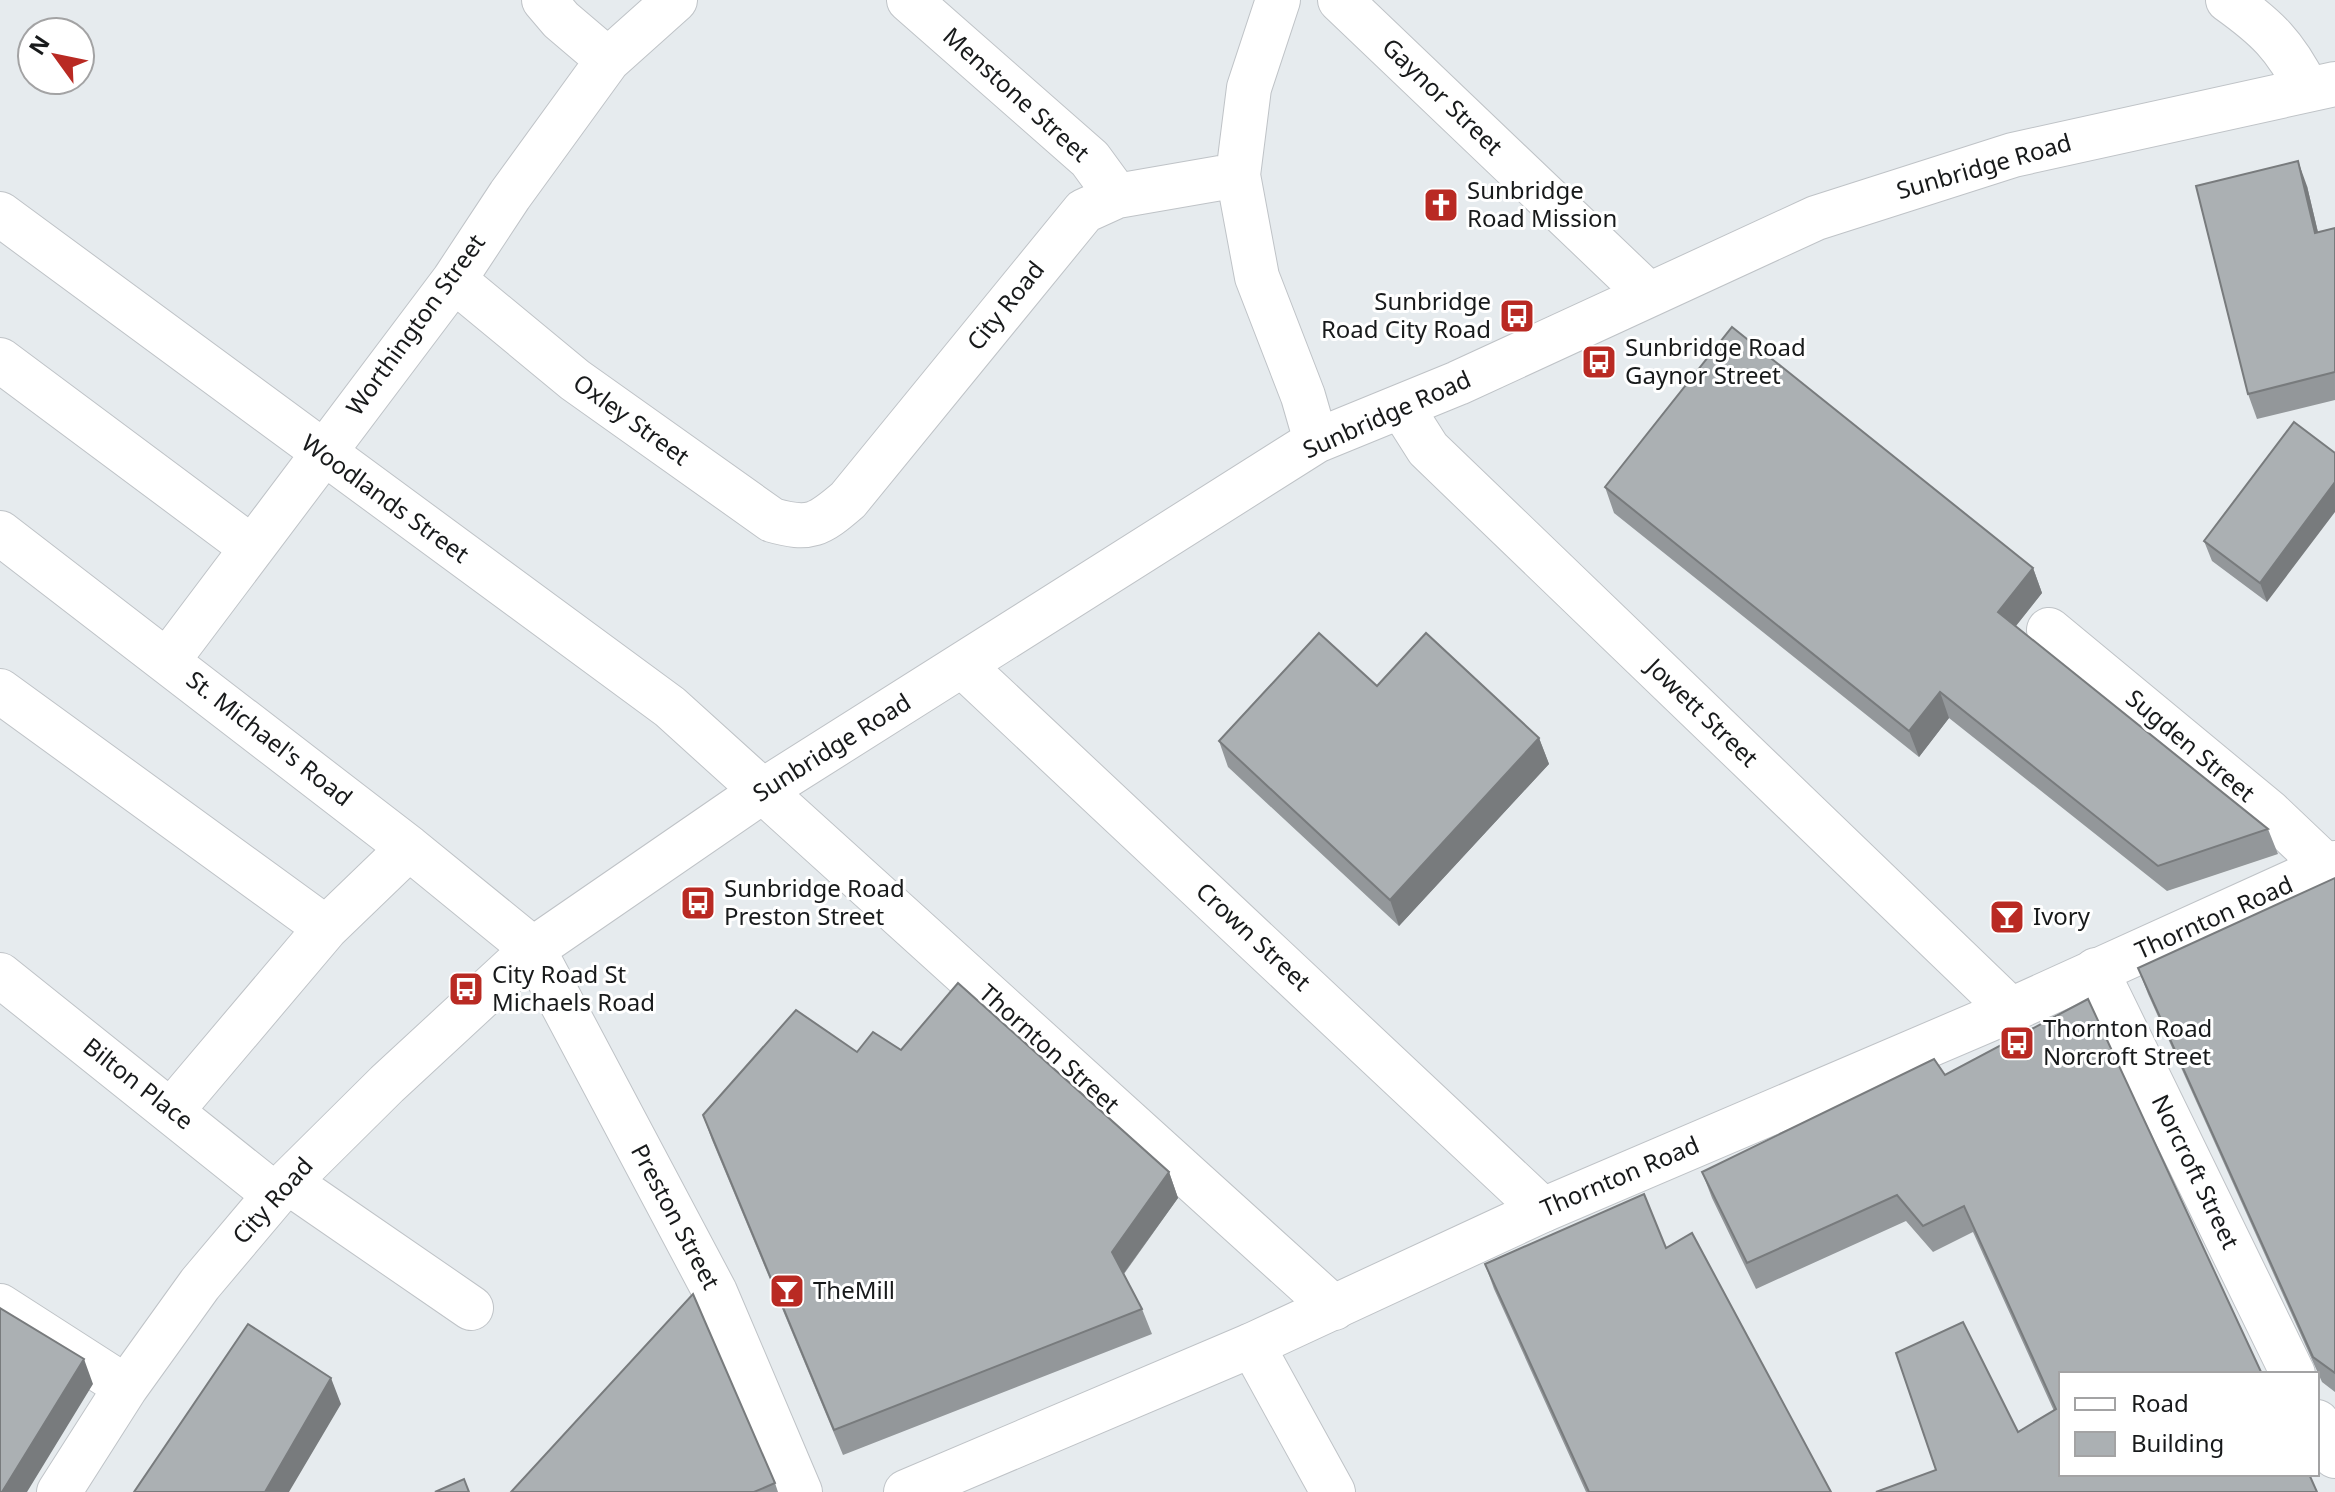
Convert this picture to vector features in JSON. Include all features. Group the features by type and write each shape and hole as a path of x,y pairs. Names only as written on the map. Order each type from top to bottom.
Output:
{"street":[{"path":"544,0 561,20 608,60"},
{"name":"Worthington Street","path":"168,660 454,280 510,195 608,60 675,0"},
{"name":"Menstone Street","path":"909,0 1090,159 1117,196"},
{"path":"1278,0 1249,88 1238,175 1257,277 1303,396 1316,441"},
{"name":"Gaynor Street","path":"1340,0 1648,294"},
{"path":"2228,0 2269,15 2289,53 2321,87"},
{"name":"Sunbridge Road","path":"533,949 764,790 1316,441 1402,408 1816,218 2013,155 2321,87"},
{"name":"City Road","path":"823,522 848,500 1084,211 1117,196 1238,175"},
{"name":"Woodlands Street","path":"0,214 670,707 764,790"},
{"name":"Oxley Street","path":"454,280 575,380 772,520 798,528 823,522"},
{"path":"0,360 251,547"},
{"name":"Jowett Street","path":"1402,408 1428,449 2011,1010"},
{"name":"St. Michael's Road","path":"0,533 409,848 533,949"},
{"name":"Sugden Street","path":"2049,630 2331,865"},
{"name":"Crown Street","path":"962,665 1543,1210"},
{"path":"0,691 326,928"},
{"name":"Thornton Street","path":"764,790 1334,1308"},
{"path":"172,1110 326,928 409,848"},
{"name":"Thornton Road","path":"906,1492 1252,1345 1543,1210 2011,1010 2331,865"},
{"name":"City Road","path":"59,1492 126,1387 200,1284 282,1189 387,1084 533,949"},
{"name":"Preston Street","path":"533,949 715,1292 800,1492"},
{"name":"Norcroft Street","path":"2096,970 2292,1372"},
{"name":"Bilton Place","path":"0,975 172,1110 282,1189 471,1308"},
{"path":"0,1306 126,1387"},
{"path":"1252,1345 1333,1492"},
{"path":"2319,1426 2335,1456"}],"building":[{"path":"2298,161 2315,233 2335,228 2335,372 2248,394 2196,186"},
{"path":"1732,327 2033,568 1998,612 2268,829 2158,866 1940,692 1909,731 1605,487"},
{"path":"2294,422 2335,453 2335,482 2260,583 2204,541"},
{"path":"1319,633 1377,686 1426,633 1539,738 1390,900 1219,741"},
{"path":"2335,878 2335,1373 2313,1357 2138,968"},
{"path":"958,983 1169,1172 1112,1252 1142,1309 834,1430 703,1115 796,1010 857,1052 873,1032 901,1050"},
{"path":"2088,999 2261,1372 2059,1372 2059,1476 2310,1476 2317,1492 1876,1492 1936,1470 1896,1353 1963,1322 2018,1432 2056,1409 1964,1206 1923,1226 1897,1195 1747,1263 1702,1172 1934,1059 1945,1075"},
{"path":"1644,1194 1666,1248 1692,1233 1831,1492 1589,1492 1485,1264"},
{"path":"693,1294 775,1483 754,1492 511,1492"},
{"path":"0,1308 84,1359 2,1492 0,1492"},
{"path":"248,1324 331,1378 265,1492 134,1492"},
{"path":"464,1479 469,1492 435,1492"}],"place":[{"name":"Sunbridge Road Mission","path":"1441,205"},
{"name":"Sunbridge Road City Road","path":"1517,316"},
{"name":"Sunbridge Road Gaynor Street","path":"1599,362"},
{"name":"Sunbridge Road Preston Street","path":"698,903"},
{"name":"Ivory","path":"2007,917"},
{"name":"City Road St Michaels Road","path":"466,989"},
{"name":"Thornton Road Norcroft Street","path":"2017,1043"},
{"name":"TheMill","path":"787,1291"}]}
